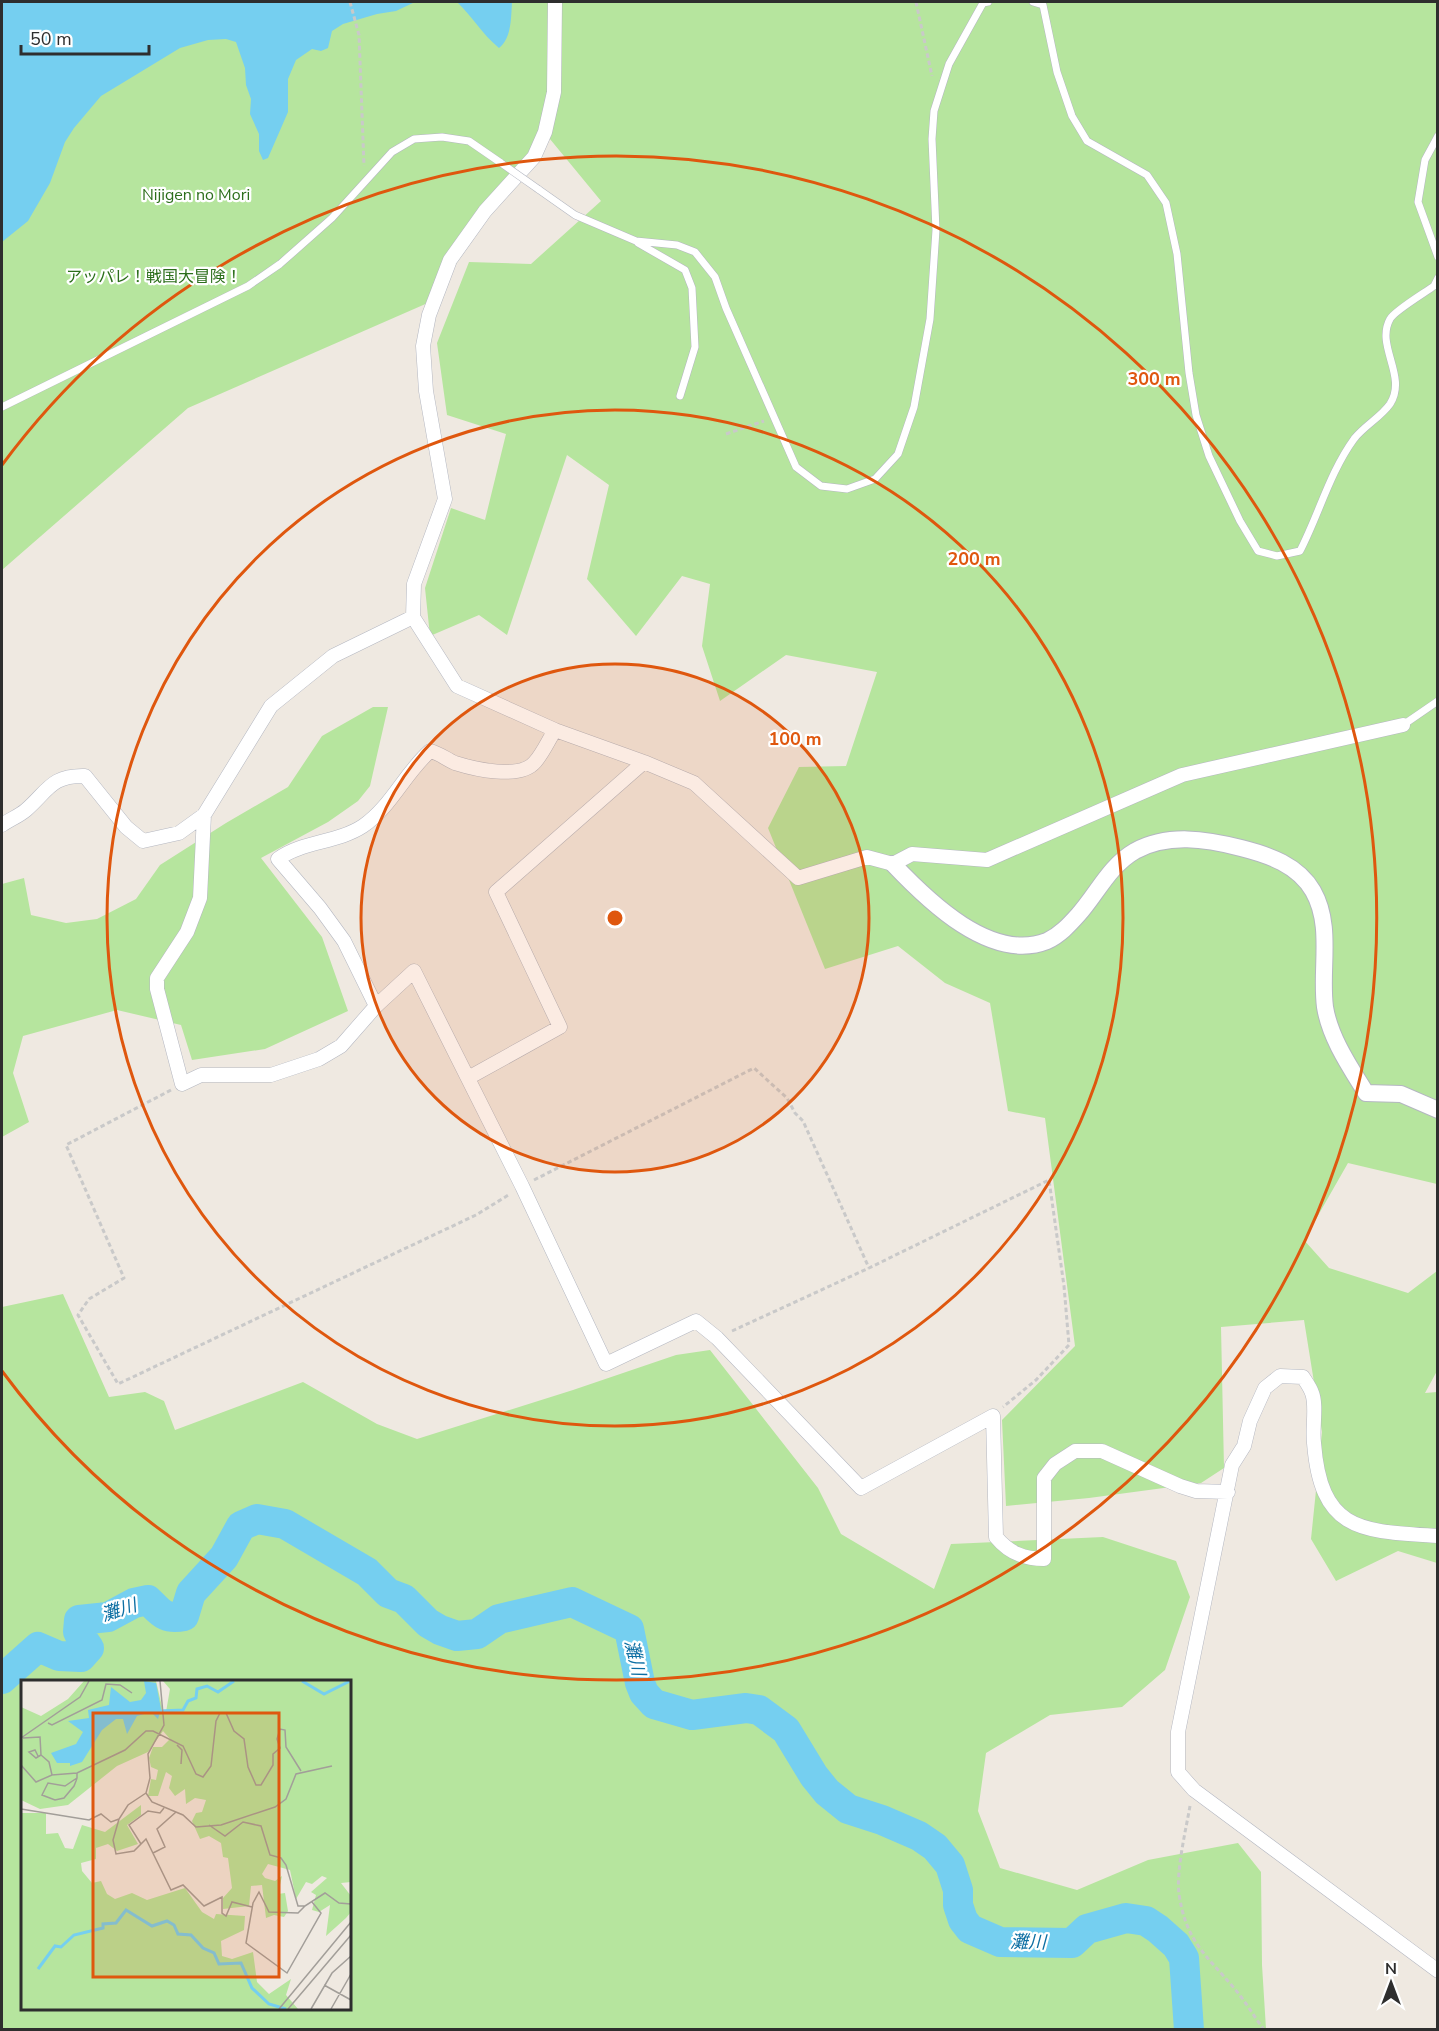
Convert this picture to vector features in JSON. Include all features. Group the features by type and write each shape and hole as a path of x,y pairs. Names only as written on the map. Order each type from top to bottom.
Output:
{"street":[{"path":"555,2 554,92 545,132 534,157 485,211 450,260 429,315 423,346 426,391 445,499 414,584 414,617 457,686 555,730 644,762 694,783 798,878 867,857 893,864 921,894 953,918 994,942 1017,946 1046,941 1064,931 1113,869 1135,851 1162,841 1191,839 1220,842 1272,858 1294,869 1313,891 1322,917 1325,950 1323,983 1326,1010 1334,1035 1366,1093 1401,1094 1437,1110"},
{"path":"2,825 25,811 51,784 69,775 85,776 126,827 143,841 179,833 204,815 271,706 333,656 414,617"},
{"path":"893,864 912,855 987,860 1182,775 1403,725"},
{"path":"376,1006 344,941 320,908 278,859 289,851 347,835 363,825 379,813 416,764 430,751 441,754 452,762 487,771 516,771 534,764 555,730"},
{"path":"468,1078 560,1027 496,892 644,762"},
{"path":"204,815 200,898 187,932 157,978 157,989 182,1084 201,1075 271,1075 319,1059 341,1046 376,1006 414,971 522,1186 606,1364 696,1321 717,1338 861,1488 993,1416 996,1537 1004,1547 1028,1559 1044,1559 1044,1478 1055,1464 1075,1451 1102,1451 1196,1491 1228,1492"},
{"path":"1437,1536 1380,1532 1359,1527 1334,1512 1318,1475 1314,1443 1313,1394 1303,1377 1281,1376 1265,1388 1250,1420 1244,1446 1233,1465 1178,1732 1178,1772 1194,1790 1437,1971"}],"lane":[{"path":"636,241 677,245 695,252 715,277 726,308 796,467 821,486 846,489 875,479 898,454 914,407 930,319 936,230 932,139 934,111 949,64 983,3 988,2"},
{"path":"1034,2 1043,5 1056,72 1072,116 1087,141 1147,175 1166,203 1178,254 1189,373 1196,415 1209,456 1240,521 1258,551 1276,556 1300,551 1339,462 1355,437 1390,403 1397,383 1386,334 1391,317 1434,286 1437,278"},
{"path":"1437,136 1425,160 1418,202 1437,257"},
{"path":"2,407 248,286 280,264 332,218 364,180 392,152 414,139 442,137 469,141 575,215 636,241 685,270 692,288 694,347 680,396"},
{"path":"1403,725 1437,701"}],"path":[{"path":"350,2 359,35 364,180"},
{"path":"916,2 937,102"},
{"path":"726,434 774,418"},
{"path":"182,1084 66,1145 124,1278 89,1299 78,1315 118,1384 476,1215 522,1186 754,1068 787,1098 795,1113 803,1121 869,1268"},
{"path":"717,1338 869,1268 1049,1180 1064,1286 1069,1345 1036,1380 993,1416"},
{"path":"1194,1790 1182,1852 1179,1892 1188,1929 1196,1945 1236,1990 1264,2030"}],"green space":[{"path":"2,2 1437,2 1437,1184 1348,1163 1304,1240 1329,1268 1408,1293 1437,1271 1437,1371 1425,1393 1437,1392 1437,1563 1398,1551 1336,1581 1311,1539 1322,1432 1304,1320 1221,1327 1224,1468 1201,1483 1006,1506 1002,1420 1075,1346 1045,1118 1008,1111 990,1003 945,983 898,946 825,969 768,828 799,767 846,766 877,672 786,655 720,701 702,646 710,584 682,576 636,636 587,579 609,485 567,455 507,635 479,615 430,636 425,588 451,508 485,520 506,434 447,415 437,343 469,262 531,264 601,201 545,133 430,302 188,408 2,570"},
{"path":"373,707 388,707 370,786 358,801 328,822 261,858 322,937 348,1011 265,1049 192,1060 181,1025 117,1010 23,1036 13,1073 29,1122 2,1137 2,884 24,878 31,915 66,923 97,919 136,899 160,865 288,787 322,736"},
{"path":"63,1294 109,1397 145,1392 164,1401 175,1430 303,1382 377,1424 417,1439 676,1355 710,1350 818,1488 841,1534 934,1589 951,1544 1103,1537 1176,1561 1190,1597 1165,1670 1122,1707 1050,1715 986,1753 978,1811 1000,1868 1077,1890 1148,1860 1238,1843 1261,1872 1262,1965 1266,2029 2,2029 2,1307"}],"water":[{"path":"2,2 415,2 396,11 343,24 332,31 328,48 321,51 312,49 296,60 288,79 288,112 268,158 263,160 259,151 259,134 250,114 251,99 246,85 245,68 236,42 226,39 208,40 180,48 101,96 65,142 50,183 28,221 2,242"},
{"path":"457,2 512,2 510,26 506,39 499,48 482,31"}],"waterway":[{"name":"灘川","path":"2,1679 38,1647 59,1656 81,1657 89,1648 78,1632 79,1620 108,1617 134,1603 148,1600 156,1609 168,1616 184,1616 191,1593 224,1557 241,1526 257,1519 285,1524 367,1572 388,1593 404,1599 428,1623 457,1636 477,1634 499,1619 572,1602 629,1629 640,1683 644,1693 654,1704 692,1715 746,1708 759,1710 786,1730 814,1776 827,1792 848,1809 882,1820 919,1836 935,1847 950,1865 958,1890 958,1905 963,1920 970,1929 1000,1942 1072,1943 1087,1929 1126,1918 1146,1921 1158,1929 1176,1945 1184,1958 1189,2030"}],"park label":[{"name":"Nijigen no Mori","path":"196,195"},
{"name":"アッパレ！戦国大冒険！","path":"154,277"}]}
